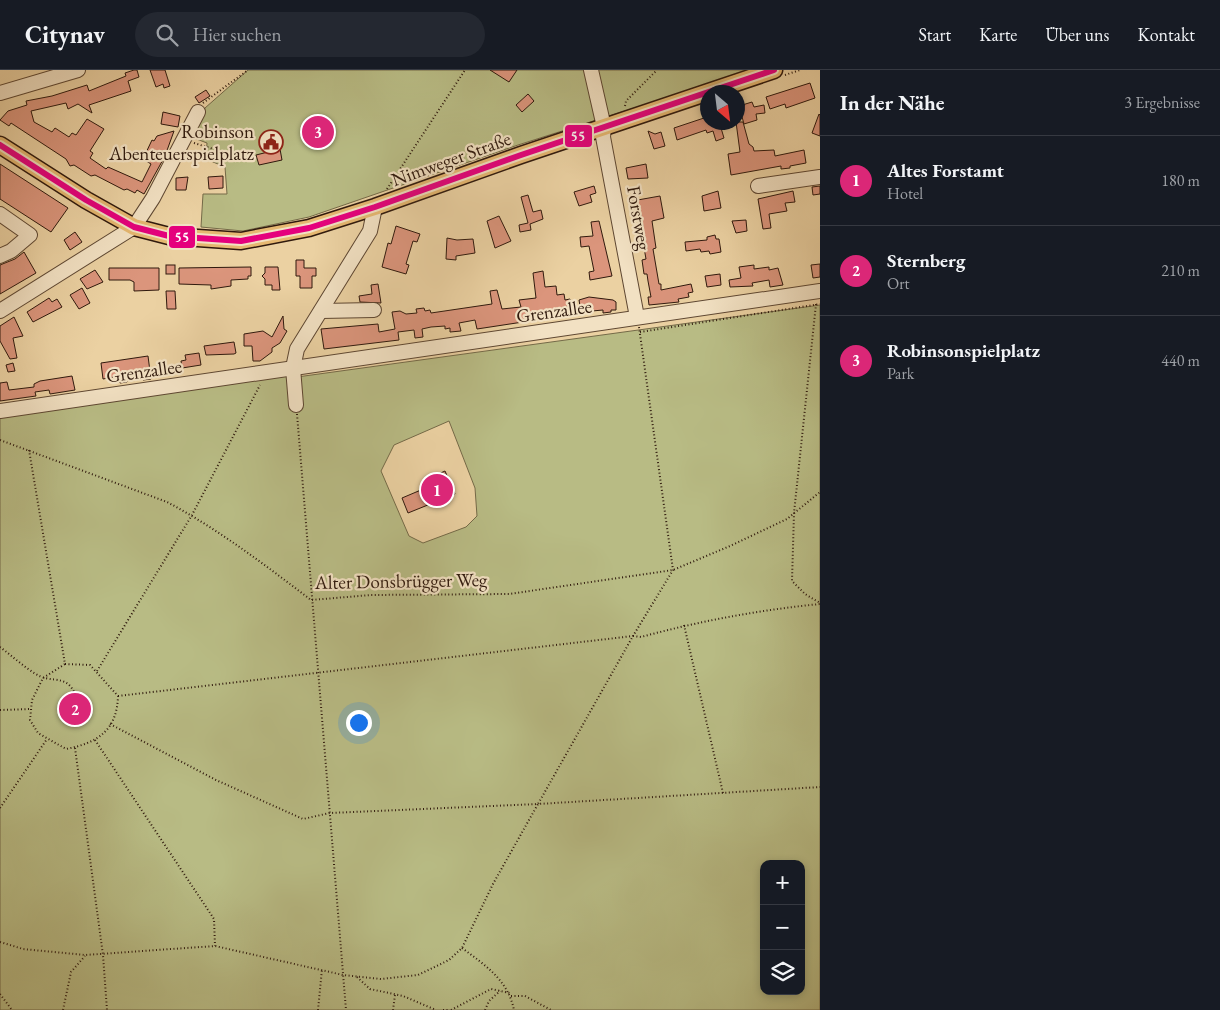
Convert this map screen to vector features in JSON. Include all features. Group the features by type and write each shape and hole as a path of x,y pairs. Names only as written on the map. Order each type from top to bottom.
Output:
{"main road":[{"name":"Nimweger Straße","path":"0,144 86,200 134,227 169,236 241,241 309,228 376,207 774,70"}],"street":[{"path":"0,93 78,70"},
{"name":"Forstweg","path":"591,70 604,127 603,137 637,316"},
{"path":"0,311 134,227 198,112"},
{"path":"758,186 820,177"},
{"path":"296,405 293,368 297,348 370,231 376,207"},
{"path":"0,214 30,235 11,251 0,256"},
{"name":"Grenzallee","path":"0,410 550,332 637,316 818,298"},
{"path":"321,311 374,310"}],"path":[{"path":"198,112 200,105 248,70"},
{"path":"386,191 465,70"},
{"path":"622,121 626,101 657,70"},
{"path":"184,140 226,153"},
{"path":"639,332 818,298"},
{"path":"818,298 820,304"},
{"path":"818,298 794,513 792,581 805,594 820,603"},
{"path":"0,942 23,949 85,955 215,946 343,975 381,978 418,975 449,960 462,948 493,884 633,636 673,570 637,316"},
{"path":"97,671 192,515 267,372"},
{"path":"296,405 346,1010"},
{"name":"Alter Donsbrügger Weg","path":"0,440 167,502 192,515 267,566 311,600 370,595 509,594 673,570 787,519 820,492"},
{"path":"29,450 65,664"},
{"path":"118,696 633,636 641,637 684,625 768,609 820,603"},
{"path":"684,625 723,793"},
{"path":"0,647 44,678 58,679 70,684 74,692 70,709"},
{"path":"65,664 90,665 118,696 116,716 103,735 86,745 66,749 38,733 30,720 32,700 44,678 65,664"},
{"path":"0,710 31,709"},
{"path":"110,724 216,780 303,819 330,813 538,804 820,787"},
{"path":"0,808 47,739"},
{"path":"95,740 214,919 215,946"},
{"path":"75,748 103,955 107,1010"},
{"path":"462,948 491,970 512,996 514,1010"},
{"path":"63,1010 71,972 85,955"},
{"path":"318,1010 322,969"},
{"path":"356,976 370,989 395,995 436,1010"},
{"path":"443,1010 450,1010 491,990 510,993"},
{"path":"485,1010 489,1001 500,991"},
{"path":"0,994 12,1010"},
{"path":"393,1010 395,995"},
{"path":"512,996 525,996 551,1010"}],"green space":[{"path":"248,70 754,70 707,85 700,85 700,87 518,145 309,217 243,231 201,227 203,194 227,194 225,167 206,159 207,143 191,137 205,108"},
{"path":"820,305 820,1010 0,1010 0,416 267,372 297,377","holes":["449,421 475,488 477,516 466,527 423,543 409,536 381,471 394,445"]}],"building":[{"path":"137,70 139,77 128,81 131,91 89,105 92,113 78,104 68,109 66,103 31,111 34,122 52,132 55,128 69,137 72,133 76,135 87,119 104,129 90,151 93,153 90,158 106,169 108,167 142,182 151,164 143,159 152,140 154,141 157,136 174,131 165,156 144,194 137,190 135,193 127,189 124,190 95,175 91,176 74,165 70,166 66,159 11,123 9,126 0,120 8,111 27,105 26,101 52,96 87,85 89,91 126,76 125,73"},
{"path":"150,70 165,70 170,86 164,88 163,84 156,87"},
{"path":"490,70 517,70 509,82"},
{"path":"810,83 815,98 786,108 785,104 770,109 766,97"},
{"path":"206,90 210,96 199,103 195,97"},
{"path":"528,94 534,101 522,112 516,105"},
{"path":"752,102 754,107 764,105 765,113 756,114 757,120 745,124 745,104"},
{"path":"163,112 180,116 178,127 161,124"},
{"path":"820,115 820,136 812,133"},
{"path":"700,119 700,130 706,130 677,140 674,128"},
{"path":"745,129 749,144 753,147 754,151 774,150 775,156 804,150 806,163 790,166 790,168 781,169 781,166 731,175 728,154 740,152 737,130"},
{"path":"706,130 722,130 724,138 716,141 713,131 707,133"},
{"path":"648,131 655,134 661,132 665,146 654,149"},
{"path":"280,149 282,160 259,165 256,155"},
{"path":"0,164 68,208 51,232 0,199"},
{"path":"646,164 648,178 628,179 626,168"},
{"path":"223,176 223,188 209,189 208,177"},
{"path":"188,177 186,190 176,190 176,178"},
{"path":"594,186 596,193 590,195 592,202 579,206 574,192"},
{"path":"820,186 820,194 813,195 812,187"},
{"path":"718,191 721,208 704,211 702,196"},
{"path":"793,191 795,202 785,203 787,211 769,214 771,228 763,229 758,199"},
{"path":"528,195 533,212 541,210 543,219 530,224 531,230 520,232 519,225 528,223 521,197"},
{"path":"660,196 664,218 652,221 656,248 653,249 661,290 691,284 693,292 688,293 689,297 678,299 679,302 649,305 648,297 651,297 647,274 644,274 642,260 646,259 641,214 634,215 632,201"},
{"path":"499,216 511,241 495,248 487,221"},
{"path":"746,220 747,231 736,233 732,221"},
{"path":"599,221 612,276 590,280 589,272 594,271 589,246 581,247 580,237 593,236 591,222"},
{"path":"396,226 420,234 417,242 413,241 406,264 409,265 406,274 382,267 388,243 391,244"},
{"path":"75,232 82,242 70,250 64,240"},
{"path":"715,235 716,239 719,239 721,252 710,254 709,251 701,252 700,249 686,251 685,242 707,240 707,237"},
{"path":"447,238 457,240 473,239 475,253 456,256 456,260 446,259"},
{"path":"24,252 36,273 0,294 0,265 15,259"},
{"path":"296,260 304,260 304,268 316,268 316,276 312,276 312,288 300,288 300,276 296,276"},
{"path":"820,264 820,277 813,278 811,265"},
{"path":"166,265 175,265 175,274 166,274"},
{"path":"754,265 754,269 769,267 769,270 778,268 783,285 770,287 769,280 752,283 753,286 730,287 729,280 741,278 739,267"},
{"path":"251,267 251,276 248,276 248,279 231,280 231,286 211,289 211,285 179,284 179,268"},
{"path":"265,267 278,267 280,290 272,290 272,285 265,285 265,279 262,276 265,273"},
{"path":"109,268 159,268 159,290 134,291 134,282 130,280 109,280"},
{"path":"95,270 103,282 87,289 80,279"},
{"path":"543,271 545,287 556,286 557,295 564,294 565,300 570,299 572,306 553,309 554,316 477,329 475,320 459,323 461,331 450,332 450,328 445,329 445,326 431,327 422,329 423,337 415,338 414,330 398,332 399,340 324,349 321,329 378,324 379,332 395,329 392,312 417,313 416,309 424,308 425,311 430,310 431,313 492,304 490,291 497,290 502,309 521,307 519,300 536,298 533,273"},
{"path":"720,274 721,285 707,287 705,276"},
{"path":"378,284 381,303 360,302 359,296 372,294 371,285"},
{"path":"82,288 90,303 79,309 70,295"},
{"path":"166,291 175,291 176,309 167,309"},
{"path":"589,297 613,300 616,302 616,310 603,313 603,310 581,312 579,300"},
{"path":"49,298 52,302 57,299 62,307 33,322 27,312"},
{"path":"283,316 284,329 287,331 280,343 272,348 272,352 260,361 253,361 252,346 244,346 244,334 263,331 272,337"},
{"path":"14,317 23,336 13,338 17,358 10,359 0,341 0,326"},
{"path":"234,342 236,353 234,354 206,355 204,346"},
{"path":"199,353 201,365 182,368 181,361 186,360 185,355"},
{"path":"148,356 151,379 143,380 142,373 126,375 127,382 120,383 119,376 103,379 101,363"},
{"path":"13,363 15,371 8,372 6,365"},
{"path":"72,376 75,390 50,394 49,390 35,392 36,396 0,401 0,383 7,382 9,390 34,387 34,384 40,381"},
{"path":"445,471 455,494 408,513 402,498 428,487 425,480"}],"transit line":[{"name":"55","path":"0,145 86,200 134,227 169,236 241,241 309,228 375,207 521,155 774,70"}],"place":[{"name":"Robinsonspielplatz","path":"318,132"},
{"name":"Robinson Abenteuerspielplatz","path":"271,142"},
{"name":"Altes Forstamt","path":"437,490"},
{"name":"Sternberg","path":"75,709"}]}
